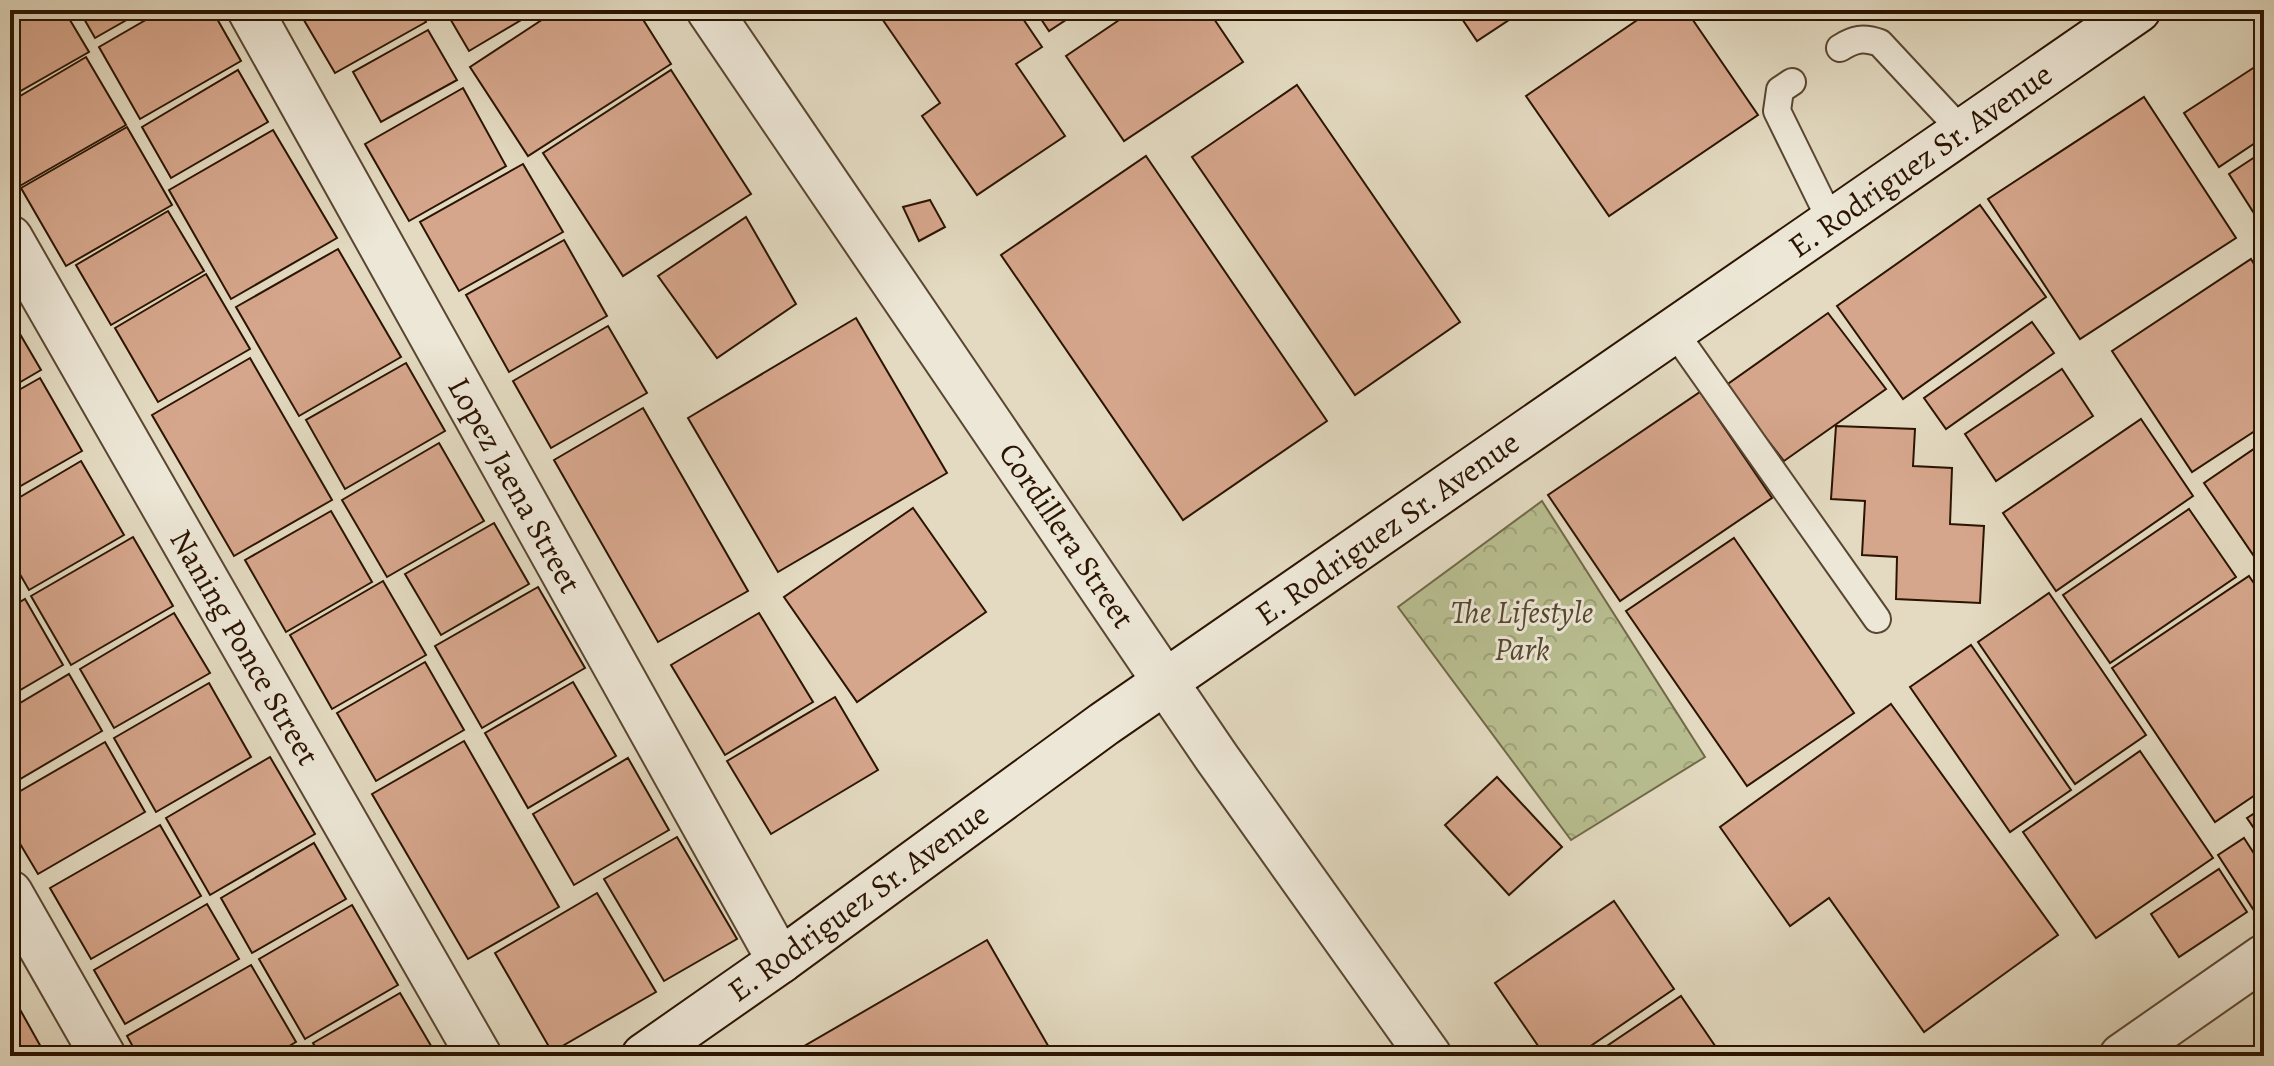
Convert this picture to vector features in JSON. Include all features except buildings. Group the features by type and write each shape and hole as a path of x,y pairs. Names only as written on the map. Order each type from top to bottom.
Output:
{"street":[{"name":"Lopez Jaena Street","path":"250,10 780,961"},
{"name":"Cordillera Street","path":"709,10 1217,758 1429,1056"},
{"name":"E. Rodriguez Sr. Avenue","path":"644,1056 780,961 1091,733 2138,10"},
{"name":"Naning Ponce Street","path":"10,238 479,1056"},
{"path":"10,893 103,1056"},
{"path":"2122,1056 2264,957"}],"lane":[{"path":"1840,48 1853,40 1868,39 1880,43 1962,131"},
{"path":"1792,82 1780,90 1777,111 1831,221"},
{"path":"1673,330 1877,619"}],"green space":[{"name":"The Lifestyle Park","path":"1542,501 1705,757 1571,840 1398,607"}]}
